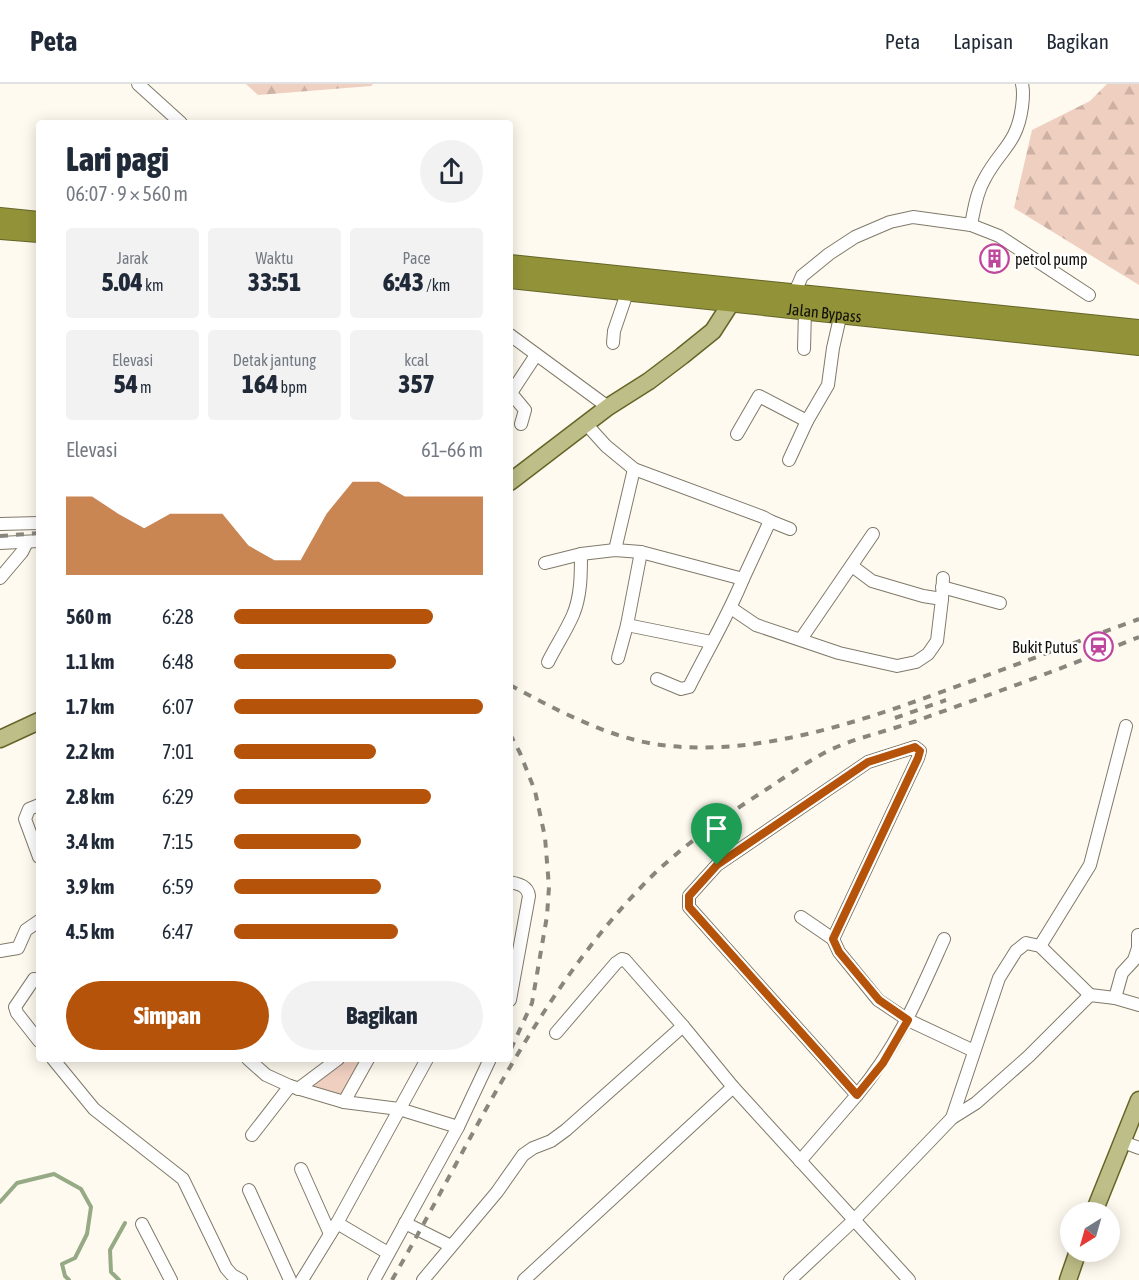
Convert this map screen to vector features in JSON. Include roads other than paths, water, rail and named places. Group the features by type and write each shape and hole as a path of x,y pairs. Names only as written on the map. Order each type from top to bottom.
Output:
{"highway":[{"path":"0,217 36,221"},
{"path":"0,230 36,233"},
{"name":"Jalan Bypass","path":"513,264 730,295 805,310 841,314 1056,330 1139,329"},
{"name":"Jalan Bypass","path":"513,279 628,290 730,295 794,294 1056,330 1139,346"}],"main road":[{"path":"513,480 608,408 649,381 713,331 730,295"},
{"path":"0,739 36,722"},
{"path":"1100,1202 1131,1145 1139,1100"},
{"path":"1068,1280 1074,1262"}],"street":[{"path":"138,84 178,120"},
{"path":"971,225 983,180 1008,146 1020,123 1022,84"},
{"path":"794,294 802,276 855,237 890,222 913,217 971,225 999,236 1089,295"},
{"path":"613,343 614,331 628,290"},
{"path":"804,349 805,310"},
{"path":"789,460 807,421 828,385 841,314"},
{"path":"513,337 608,408"},
{"path":"513,390 536,355"},
{"path":"513,395 525,410 521,424"},
{"path":"737,434 759,396 807,421"},
{"path":"587,425 606,447 634,470 790,529"},
{"path":"615,550 634,470"},
{"path":"657,679 681,689 689,687 731,608 770,521"},
{"path":"0,524 36,523"},
{"path":"801,639 873,534"},
{"path":"0,543 33,541"},
{"path":"0,578 33,541"},
{"path":"545,564 581,554 615,550 641,552 743,579"},
{"path":"618,658 641,552"},
{"path":"548,662 573,615 581,580 581,554"},
{"path":"852,566 872,581 923,596 942,588 1000,603"},
{"path":"731,608 756,625 839,653 897,666 916,662 928,654 936,641 942,588"},
{"path":"627,625 711,642"},
{"path":"1040,946 1090,865 1126,726"},
{"path":"833,939 918,758 920,751 918,748 868,762 717,865 687,900 689,907 857,1095"},
{"path":"36,806 29,809 25,819 36,849"},
{"path":"513,883 526,888 529,896 513,984"},
{"path":"801,917 833,939 839,952 879,1000 908,1020 974,1051"},
{"path":"0,951 18,948 26,930 36,923"},
{"path":"1115,998 1122,973 1134,960 1138,948 1138,935"},
{"path":"800,1161 883,1063 908,1020 944,939"},
{"path":"952,1118 999,978 1007,963 1026,943 1040,946 1090,995 1115,998 1139,1005"},
{"path":"556,1033 586,996 622,959 625,960 733,1087 909,1280"},
{"path":"34,979 15,1007 16,1013 36,1037"},
{"path":"790,1280 854,1220 952,1118 976,1103 1021,1064 1090,995"},
{"path":"423,1280 493,1197 523,1155 551,1141 566,1130 683,1026"},
{"path":"55,1062 94,1109 183,1179 226,1268 241,1280"},
{"path":"251,1062 266,1075 294,1088 344,1102 399,1109 458,1127"},
{"path":"252,1135 294,1088 333,1062"},
{"path":"344,1102 366,1062"},
{"path":"302,1280 337,1223 425,1062"},
{"path":"374,1280 458,1127 489,1062"},
{"path":"524,1280 733,1087"},
{"path":"301,1169 330,1234"},
{"path":"249,1190 290,1280"},
{"path":"337,1223 388,1253"},
{"path":"405,1223 451,1246"},
{"path":"142,1224 171,1280"}],"waterway":[{"path":"0,1202 17,1183 54,1174 81,1189 91,1207 87,1234 75,1258 62,1264 65,1276 69,1280"},
{"path":"119,1280 111,1272 110,1250 125,1223"}],"railway":[{"path":"0,536 36,533"},
{"path":"513,687 583,722 642,742 700,747 739,746 818,732 857,721 1139,619"},
{"path":"392,1280 480,1120 542,1015 576,965 613,918 668,861 723,818 824,753 846,743 916,721 1015,685 1139,637"},
{"path":"895,718 946,700"},
{"path":"513,740 535,791 545,837 549,887 547,916 532,1003 513,1044"}],"place":[{"name":"petrol pump","path":"994,259"},
{"name":"Bukit Putus","path":"1099,647"}]}
